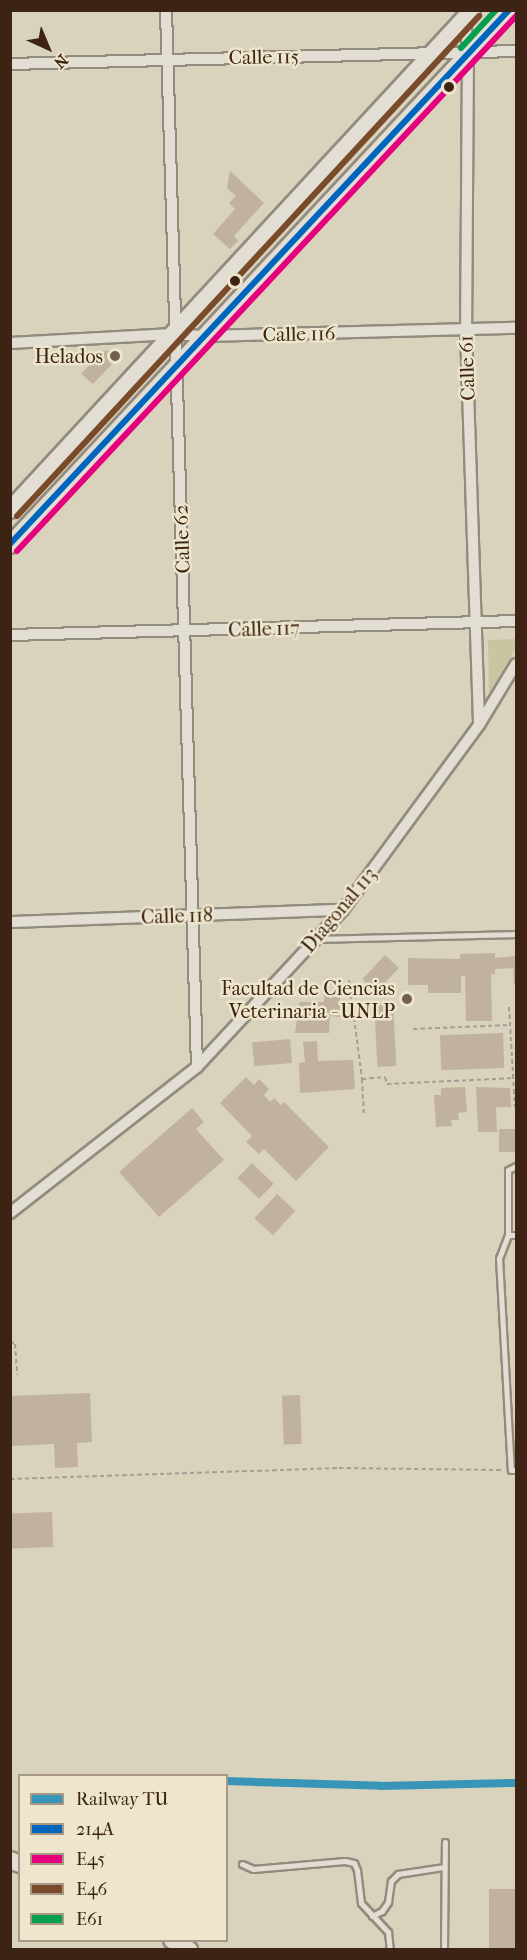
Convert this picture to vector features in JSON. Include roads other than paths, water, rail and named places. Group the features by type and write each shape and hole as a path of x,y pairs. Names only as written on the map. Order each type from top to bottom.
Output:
{"main road":[{"path":"10,545 509,10"},
{"path":"10,510 432,54 467,13"},
{"path":"174,1942 189,1950"}],"street":[{"name":"Calle 62","path":"166,10 173,334 177,367 197,1067"},
{"name":"Calle 61","path":"467,13 466,330 478,725"},
{"name":"Calle 115","path":"10,64 516,51"},
{"name":"Calle 116","path":"10,343 173,334 205,336 516,328"},
{"name":"Calle 117","path":"10,635 184,632 516,621"},
{"name":"Diagonal 113","path":"10,1213 16,1204 197,1067 343,910 478,725 516,664"},
{"name":"Calle 118","path":"10,922 343,910"}],"lane":[{"path":"316,939 516,934"},
{"path":"514,1470 499,1258 508,1235 508,1170 516,1166"},
{"path":"508,1235 516,1235"},
{"path":"444,1950 445,1842"},
{"path":"242,1863 253,1869 345,1861 354,1863 361,1904 388,1932 390,1950"},
{"path":"372,1916 382,1911 388,1902 391,1881 398,1874 444,1868"}],"rail line":[{"name":"TU","path":"228,1781 381,1786 516,1783"}],"place":[{"name":"Helados","path":"115,356"},
{"name":"Facultad de Ciencias Veterinaria - UNLP","path":"407,999"}]}
